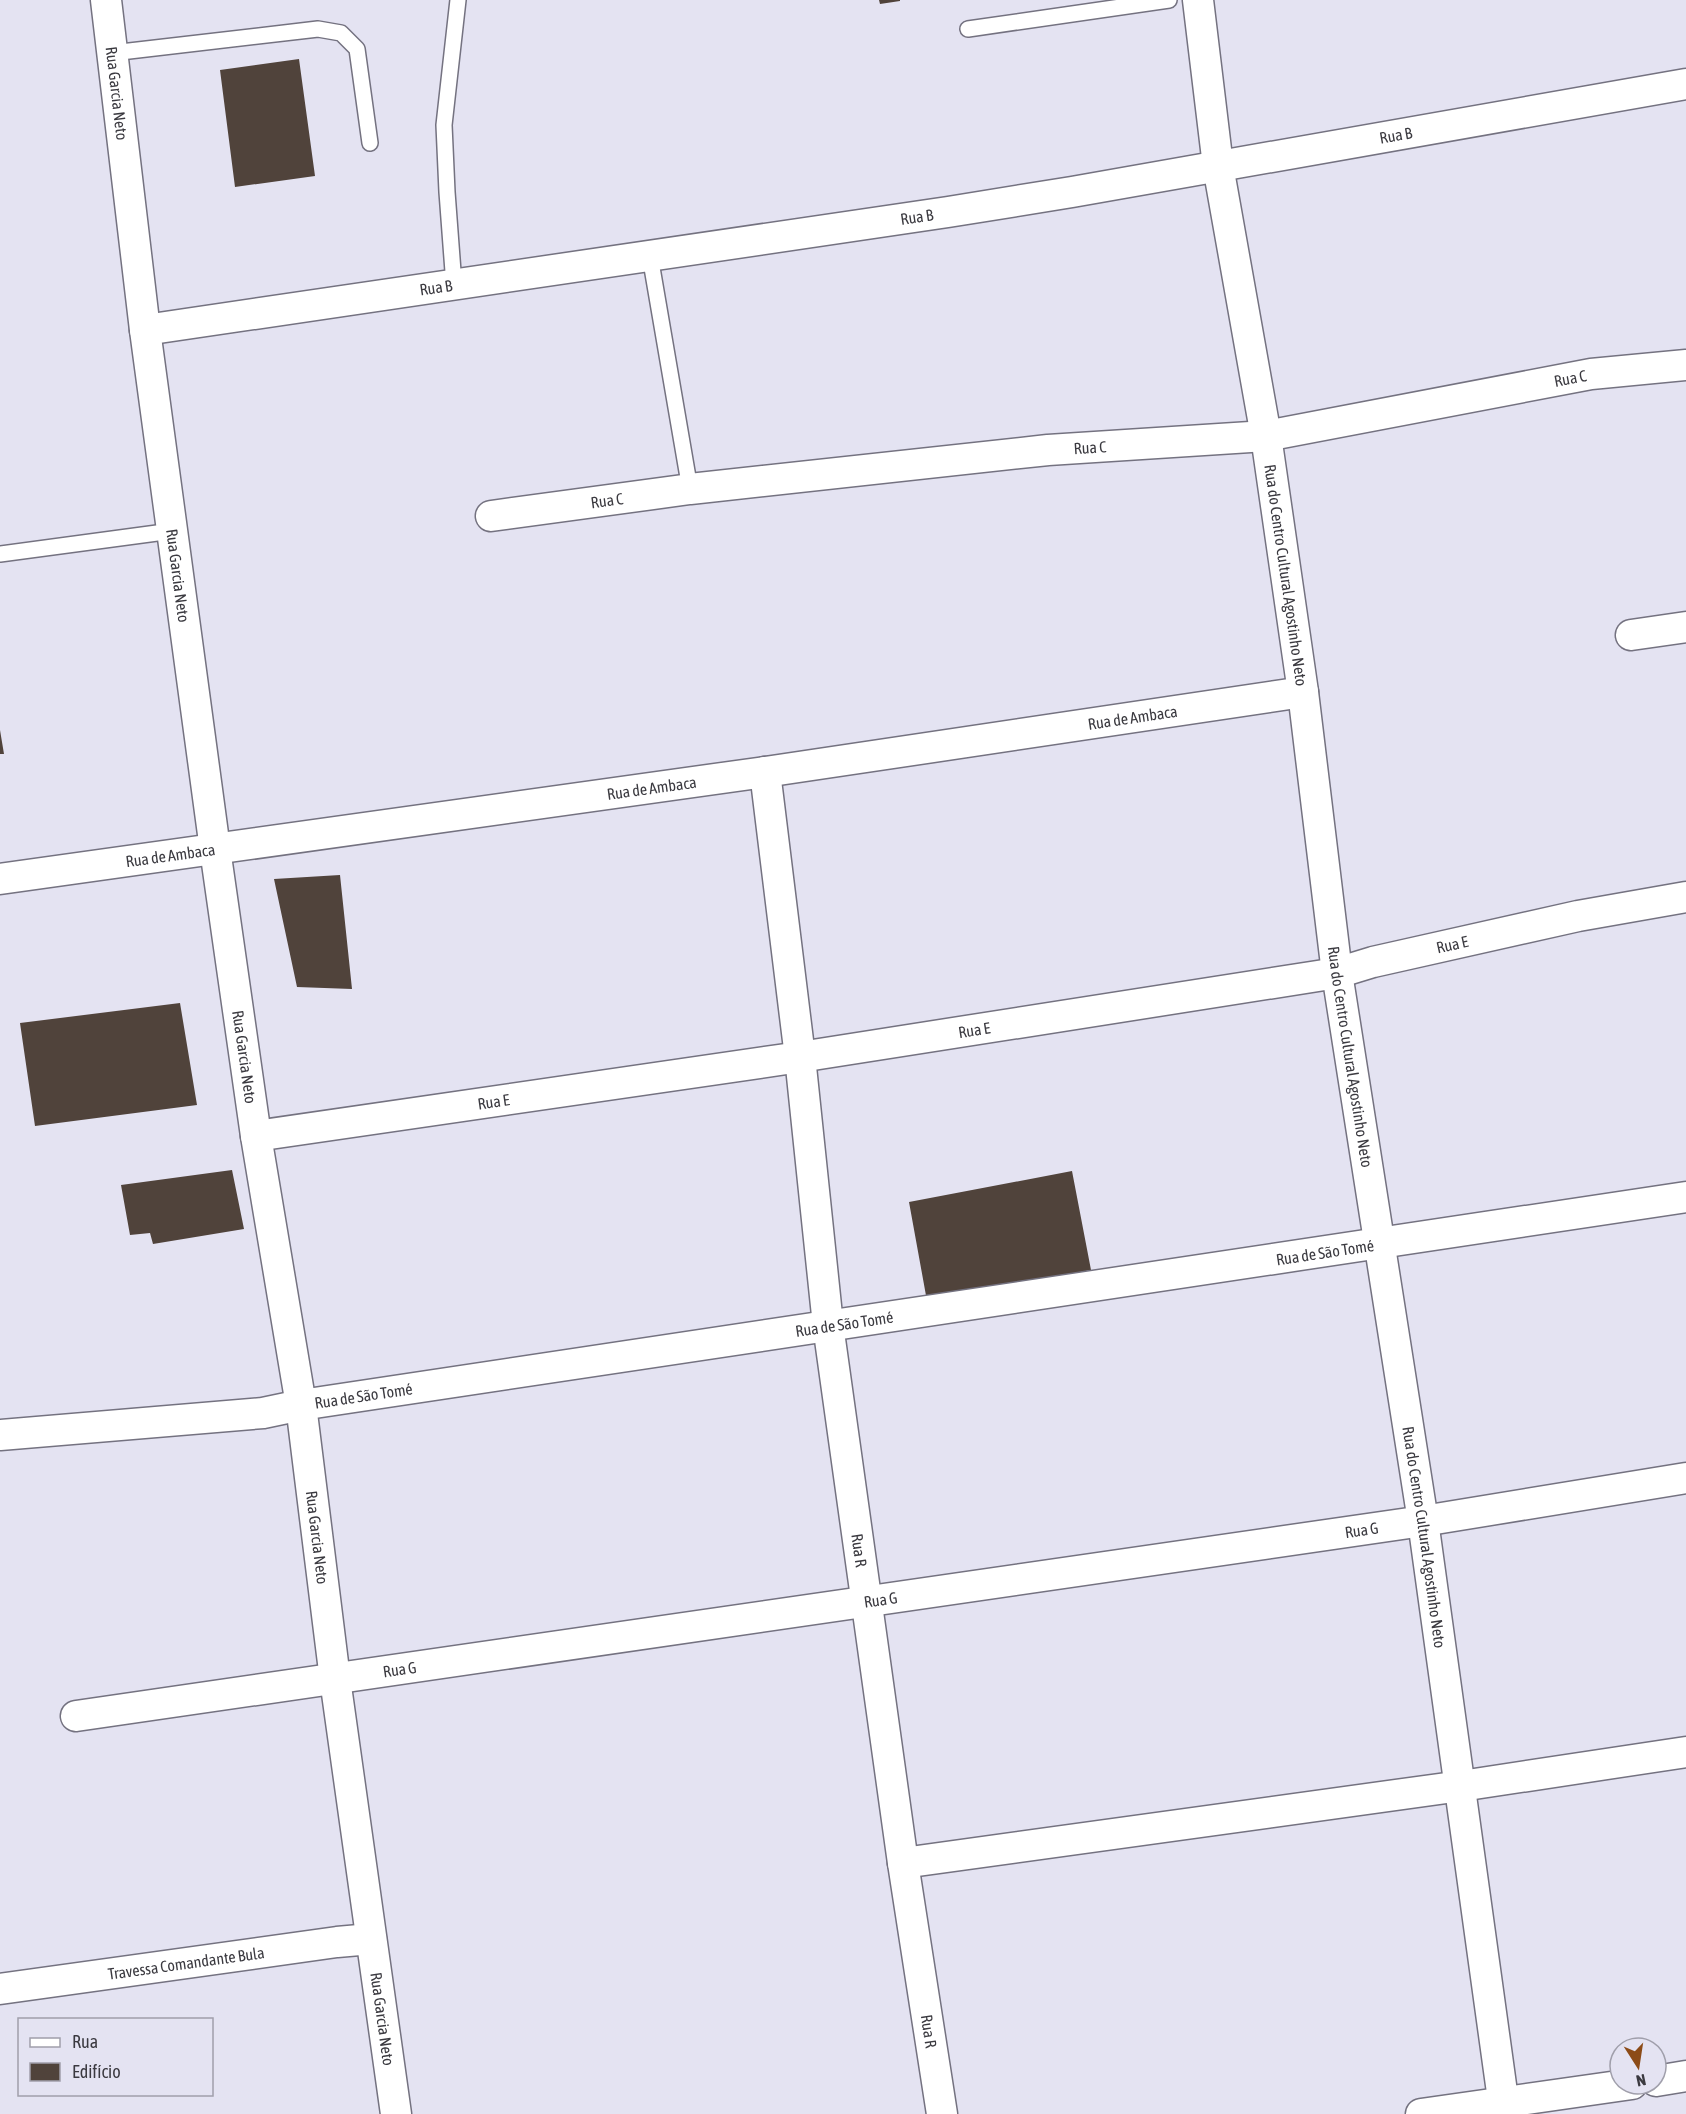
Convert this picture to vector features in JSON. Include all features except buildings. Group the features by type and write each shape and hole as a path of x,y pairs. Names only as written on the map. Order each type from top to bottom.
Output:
{"street":[{"name":"Rua Garcia Neto","path":"106,0 145,330 215,849 256,1136 301,1405 334,1679 396,2114"},
{"name":"Rua do Centro Cultural Agostinho Neto","path":"1198,0 1218,166 1266,436 1303,692 1337,973 1423,1521 1505,2108"},
{"name":"Rua B","path":"145,330 948,213 1686,84"},
{"name":"Rua C","path":"491,516 690,489 1048,450 1266,436 1591,374 1686,365"},
{"path":"1631,635 1686,627"},
{"name":"Rua de Ambaca","path":"0,879 765,772 1303,692"},
{"name":"Rua R","path":"765,772 800,1057 828,1325 903,1863 942,2114"},
{"name":"Rua E","path":"256,1136 800,1057 1337,973 1373,962 1578,916 1686,897"},
{"name":"Rua de São Tomé","path":"0,1435 263,1413 301,1405 828,1325 1378,1245 1686,1197"},
{"name":"Rua G","path":"76,1716 1423,1521 1686,1478"},
{"path":"903,1863 1461,1786 1686,1752"},
{"name":"Travessa Comandante Bula","path":"0,1989 371,1939"},
{"path":"1668,2079 1686,2076"},
{"path":"1421,2114 1505,2108 1608,2089"}],"lane":[{"path":"454,285 444,125 458,0"},
{"path":"968,29 1170,0"},
{"path":"112,53 318,29 342,33 357,49 370,142"},
{"path":"650,256 690,489"},
{"path":"0,554 172,531"}]}
